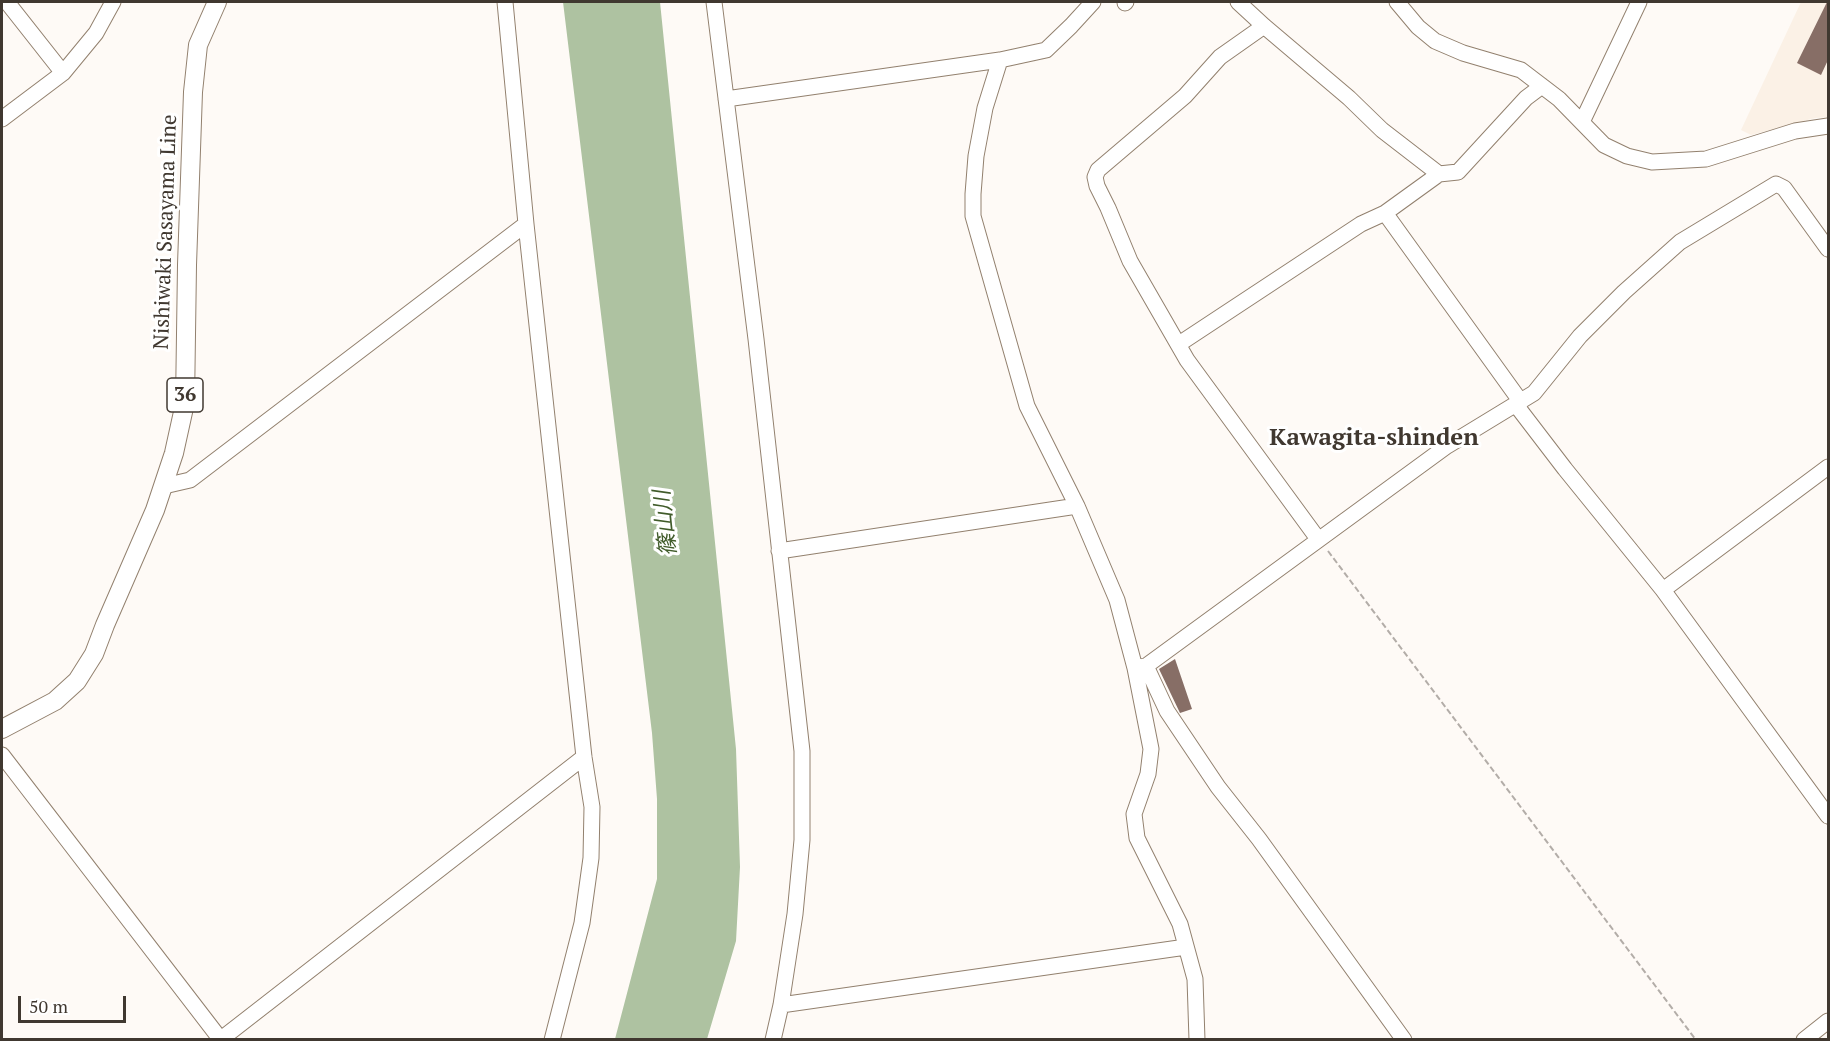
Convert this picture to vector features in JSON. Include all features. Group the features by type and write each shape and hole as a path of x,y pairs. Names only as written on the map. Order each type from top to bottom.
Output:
{"main road":[{"name":"Nishiwaki Sasayama Line","path":"2,729 55,702 76,681 94,654 141,544 164,486 174,453 185,403 190,151 198,45 216,2"}],"street":[{"path":"7,2 63,73"},
{"path":"2,119 63,73 96,33 113,2"},
{"path":"505,2 526,224 584,758 592,807 591,858 582,924 552,1040"},
{"path":"714,2 756,339 802,751 802,840 795,914 782,1005 773,1040"},
{"path":"726,99 1000,60 1046,50 1093,2"},
{"path":"1238,2 1382,129 1439,174"},
{"path":"1397,2 1418,27 1435,41 1463,53 1521,69 1559,99 1604,145 1627,156 1652,162 1706,159 1795,131 1828,126"},
{"path":"1582,122 1639,2"},
{"path":"1263,26 1220,57 1185,96 1098,170 1095,177 1130,261 1187,360 1318,539"},
{"path":"1000,60 985,108 976,156 973,216 1027,406 1077,506 1117,600 1141,667 1167,711 1218,787 1259,839 1404,1040"},
{"path":"1179,344 1361,224 1385,213 1439,174 1458,172 1526,98 1542,86"},
{"path":"1141,667 1447,446 1534,393 1580,336 1624,292 1680,242 1776,184 1784,188 1828,249"},
{"path":"1385,213 1564,469 1663,590 1828,816"},
{"path":"164,486 190,480 526,224"},
{"path":"1663,590 1828,467"},
{"path":"779,551 1077,506"},
{"path":"1141,667 1151,749 1148,774 1134,814 1137,838 1180,924 1196,979 1197,1040"},
{"path":"2,755 220,1039 584,758"},
{"path":"782,1005 1186,947"},
{"path":"1804,1040 1828,1021"}],"path":[{"path":"1318,539 1696,1040"}],"shaded area":[{"path":"1801,2 1828,2 1828,117 1815,118 1751,135 1741,130"}],"water":[{"name":"篠山川","path":"563,2 660,2 736,749 740,867 736,941 707,1039 615,1039 657,879 657,799 652,733"}],"building":[{"path":"1827,2 1828,60 1821,75 1797,63"},
{"path":"1175,659 1192,709 1180,713 1159,669"}],"district":[{"name":"Kawagita-shinden","path":"1374,438"}]}
